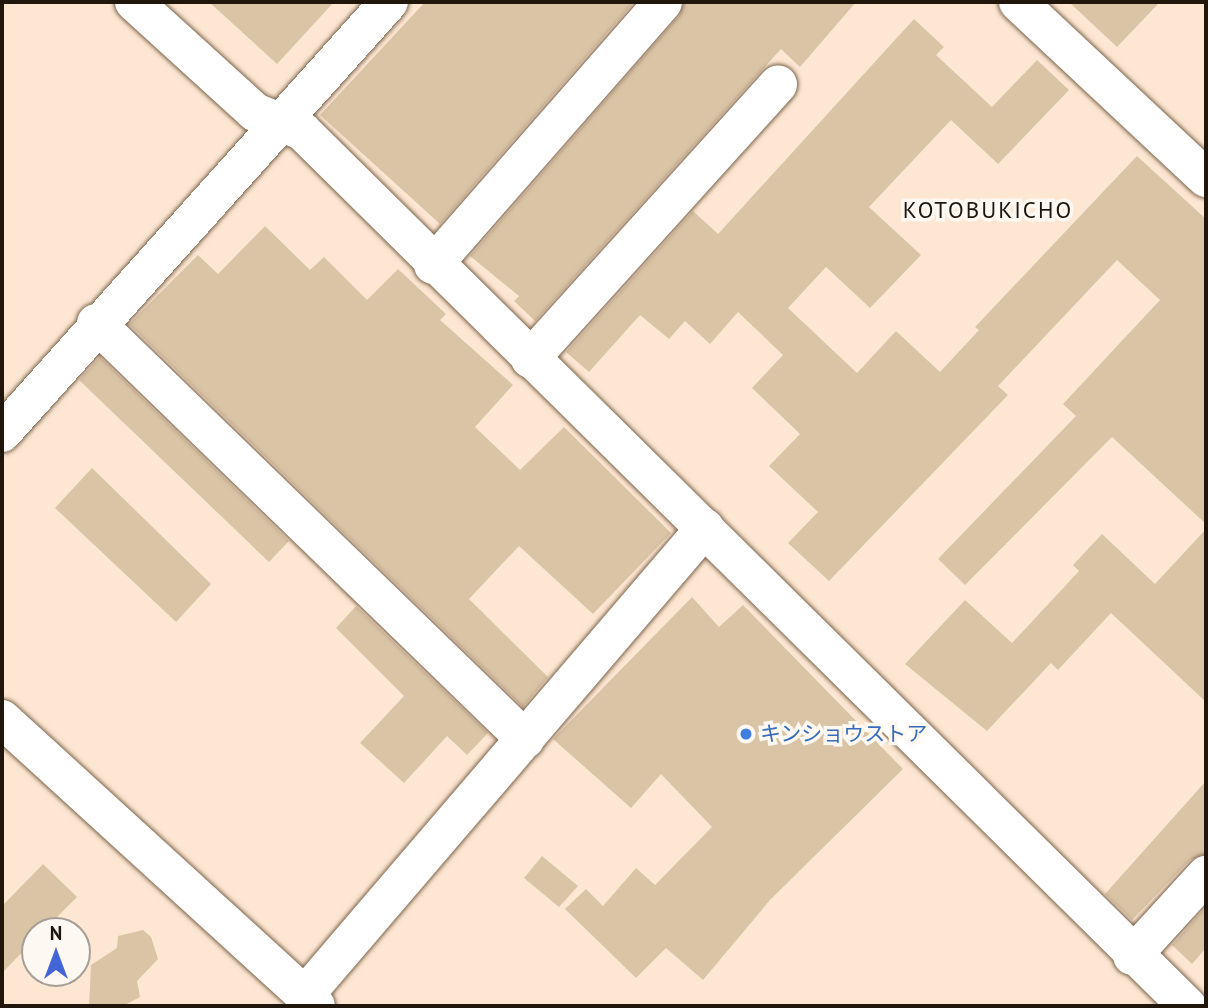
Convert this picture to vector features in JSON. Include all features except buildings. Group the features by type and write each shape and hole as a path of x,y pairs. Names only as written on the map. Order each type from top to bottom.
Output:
{"street":[{"path":"134,2 254,112 302,131 433,265 705,528 1132,956 1187,1006"},
{"path":"2,433 96,323 389,2"},
{"path":"433,265 663,2"},
{"path":"1018,2 1206,178"},
{"path":"530,359 778,85"},
{"path":"96,323 525,739"},
{"path":"2,719 310,1001 525,739 705,528"},
{"path":"1132,956 1206,875"}],"place":[{"name":"キンショウストア","path":"746,734"}],"district":[{"name":"KOTOBUKICHO","path":"988,210"}]}
